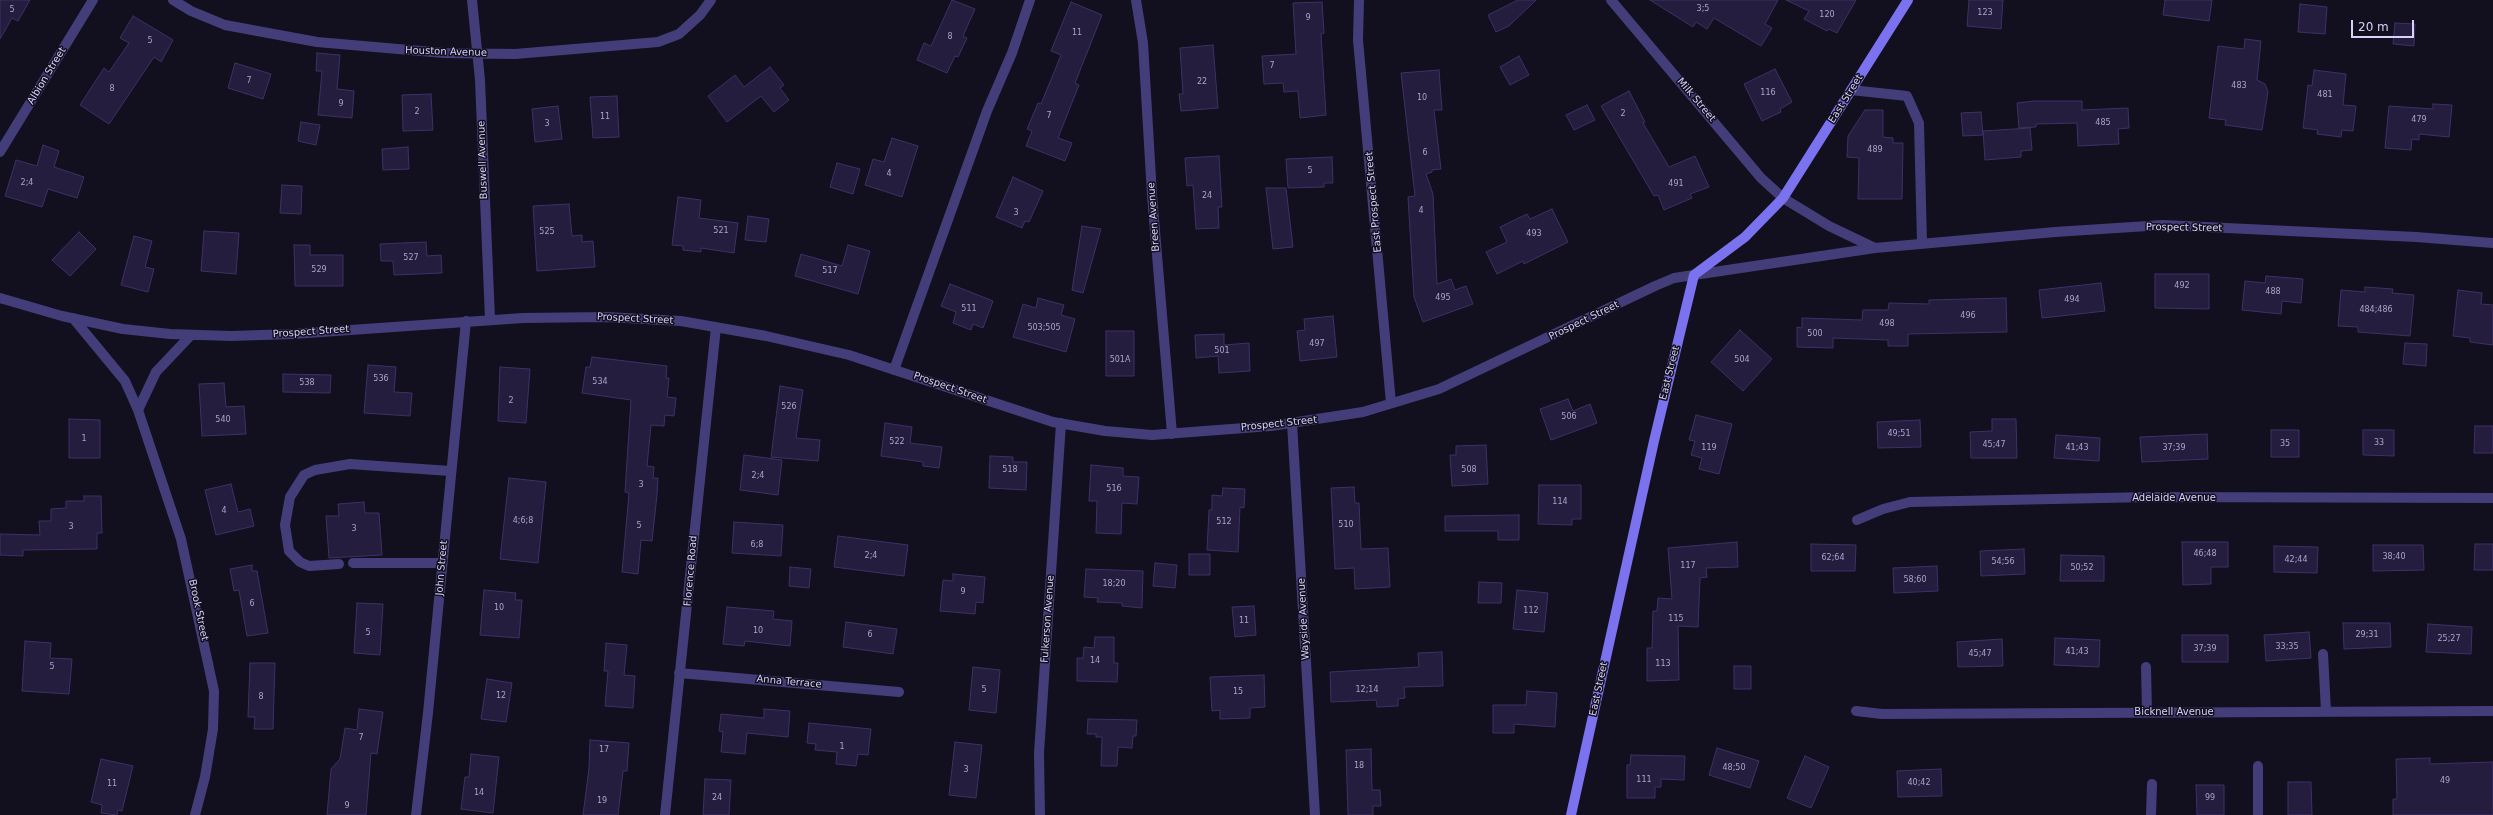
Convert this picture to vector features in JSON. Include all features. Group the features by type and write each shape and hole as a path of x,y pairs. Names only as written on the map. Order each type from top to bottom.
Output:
{"main road":[{"name":"East Street","path":"1571,815 1654,441 1694,275 1745,237 1783,198 1908,0"}],"street":[{"name":"Albion Street","path":"0,152 93,0"},
{"name":"Houston Avenue","path":"173,0 191,11 225,25 256,32 317,42 383,49 515,54 658,42 678,34 700,15 711,0"},
{"name":"Buswell Avenue","path":"472,0 477,53 490,319"},
{"path":"894,370 987,111 1012,53 1030,0"},
{"name":"Breen Avenue","path":"1136,0 1143,42 1152,195 1172,434"},
{"name":"East Prospect Street","path":"1359,0 1358,40 1391,403"},
{"name":"Milk Street","path":"1611,0 1761,178 1783,198"},
{"path":"1851,90 1907,96 1919,123 1922,243"},
{"path":"1783,198 1829,226 1876,248"},
{"name":"Prospect Street","path":"0,298 73,318 123,329 192,335 293,334 490,319 607,317 681,321 819,348 1061,423 1105,431 1152,435 1292,423 1363,412 1439,389 1674,278 1876,248 2055,232 2163,226 2416,237 2493,243"},
{"name":"Brook Street","path":"73,318 125,381 138,410 181,539 214,691 213,729 205,776 195,815"},
{"name":"John Street","path":"416,815 466,321"},
{"name":"Florence Road","path":"665,815 716,327"},
{"path":"138,410 156,372 192,335"},
{"name":"Fulkerson Avenue","path":"1040,815 1039,753 1061,423"},
{"name":"Wayside Avenue","path":"1292,423 1315,815"},
{"path":"339,564 309,566 289,550 285,525 290,497 304,475 315,470 350,464 450,470"},
{"name":"Adelaide Avenue","path":"1857,520 1883,509 1910,502 2149,497 2493,498"},
{"path":"353,563 442,562"},
{"path":"2323,654 2326,711"},
{"path":"2146,667 2147,712"},
{"name":"Anna Terrace","path":"679,673 899,692"},
{"name":"Bicknell Avenue","path":"1856,711 1882,714 2493,711"},
{"path":"2258,766 2258,815"},
{"path":"2151,815 2152,784"}],"building":[{"path":"0,0 30,0 18,21 12,18 0,39"},
{"path":"952,0 975,9 963,36 967,38 958,57 955,56 947,73 917,60 924,43 931,46"},
{"path":"1518,0 1536,0 1509,26 1496,32 1488,15"},
{"path":"1650,0 1778,0 1765,24 1772,28 1761,46 1714,18 1707,29 1696,22 1693,27"},
{"path":"1786,0 1856,0 1837,33 1829,29 1827,31 1804,19 1809,11"},
{"path":"1969,0 2003,0 2001,29 1967,26"},
{"path":"2165,0 2212,0 2209,21 2163,15"},
{"path":"1071,2 1102,15 1075,83 1079,85 1058,138 1072,143 1065,161 1026,146 1032,131 1027,129 1038,103 1041,104 1061,55 1051,51"},
{"path":"1322,2 1324,33 1321,34 1326,115 1300,118 1298,91 1284,92 1283,83 1264,84 1262,56 1296,54 1293,3"},
{"path":"2300,4 2327,7 2325,34 2298,32"},
{"path":"133,16 173,40 161,62 154,57 109,124 80,105 104,68 109,72 129,43 120,38"},
{"path":"2395,23 2415,24 2414,46 2393,44"},
{"path":"2245,39 2261,41 2257,80 2265,84 2268,92 2262,130 2225,125 2226,120 2209,118 2218,46 2244,49"},
{"path":"1213,45 1218,108 1181,111 1179,94 1183,94 1180,48"},
{"path":"317,53 340,55 337,89 354,91 352,118 318,115 322,71 316,71"},
{"path":"1519,56 1529,75 1510,85 1500,67"},
{"path":"235,63 271,74 263,99 228,88"},
{"path":"770,67 784,85 780,88 789,100 774,112 761,96 727,122 708,96 735,75 744,87"},
{"path":"1775,69 1792,102 1780,109 1781,112 1762,121 1744,84"},
{"path":"1439,70 1442,110 1434,110 1441,169 1432,170 1432,172 1426,174 1433,194 1437,284 1451,279 1455,290 1466,286 1473,304 1423,322 1414,297 1408,197 1415,196 1401,73"},
{"path":"2314,70 2346,74 2343,105 2356,106 2353,131 2342,130 2341,137 2317,134 2318,130 2303,128 2308,85 2312,86"},
{"path":"1629,91 1645,122 1643,123 1669,167 1695,156 1709,187 1690,194 1692,198 1664,210 1658,195 1654,196 1601,106"},
{"path":"431,94 433,130 403,131 402,95"},
{"path":"617,96 619,137 593,138 590,97"},
{"path":"2034,101 2082,101 2082,110 2128,108 2129,128 2118,129 2119,144 2078,146 2077,123 2036,124 2036,127 2019,128 2017,103"},
{"path":"2433,104 2452,105 2449,137 2419,134 2419,140 2412,139 2411,150 2385,148 2389,106 2433,109"},
{"path":"1587,105 1595,120 1574,130 1566,115"},
{"path":"558,106 562,139 535,142 532,109"},
{"path":"1865,110 1883,110 1883,137 1893,138 1893,143 1903,143 1902,199 1858,199 1859,158 1847,157 1848,136"},
{"path":"1981,112 1983,135 1963,136 1961,113"},
{"path":"301,122 320,125 316,145 298,141"},
{"path":"2030,128 2032,150 2021,151 2021,157 1985,160 1983,131"},
{"path":"892,138 918,146 902,197 865,185 873,159 884,162"},
{"path":"43,145 59,151 54,167 84,177 77,198 48,189 42,207 5,196 16,160 37,166"},
{"path":"408,147 409,169 383,170 382,149"},
{"path":"1219,156 1222,207 1218,207 1219,228 1196,229 1193,185 1187,186 1185,158"},
{"path":"1332,157 1333,183 1324,183 1324,187 1288,188 1286,159"},
{"path":"837,163 860,169 853,194 830,187"},
{"path":"1013,177 1043,191 1029,222 1025,221 1022,228 996,217"},
{"path":"282,185 302,186 301,214 280,213"},
{"path":"1266,188 1286,188 1293,247 1273,249"},
{"path":"678,197 701,200 699,218 738,223 734,253 701,248 701,252 683,250 683,246 672,245"},
{"path":"569,204 572,236 582,235 582,242 593,241 595,267 537,271 533,206"},
{"path":"1552,209 1568,242 1524,264 1523,261 1497,274 1486,252 1507,242 1500,227 1527,214 1530,219"},
{"path":"748,216 769,219 766,242 745,240"},
{"path":"1082,226 1101,229 1083,293 1072,290"},
{"path":"204,231 239,233 236,274 201,271"},
{"path":"79,232 96,249 70,276 52,260"},
{"path":"134,236 152,241 145,267 154,269 148,292 121,285"},
{"path":"426,242 427,256 441,255 442,273 394,275 393,261 381,261 380,244"},
{"path":"294,245 310,245 310,255 343,255 343,286 295,286"},
{"path":"848,245 870,251 858,294 795,276 801,254 842,266"},
{"path":"2155,274 2209,274 2209,309 2155,308"},
{"path":"2266,276 2303,279 2301,303 2282,301 2281,314 2242,310 2245,281 2265,283"},
{"path":"2101,283 2105,311 2042,318 2039,290"},
{"path":"950,284 993,301 983,328 973,324 971,330 953,323 956,312 941,306"},
{"path":"2365,287 2393,289 2392,293 2414,295 2410,336 2358,332 2358,327 2338,326 2341,290 2365,292"},
{"path":"2458,290 2482,293 2481,304 2493,305 2493,345 2470,342 2470,338 2453,336"},
{"path":"1038,298 1064,305 1061,315 1075,319 1066,352 1013,337 1023,304 1036,308"},
{"path":"2006,298 2007,332 1908,334 1908,346 1888,346 1888,340 1833,338 1833,348 1797,347 1797,327 1802,328 1802,318 1862,320 1863,310 1888,310 1889,303 1929,304 1929,300"},
{"path":"1333,316 1337,357 1300,361 1297,331 1305,330 1304,319"},
{"path":"1740,330 1772,359 1743,391 1711,362"},
{"path":"1106,331 1134,331 1134,376 1106,376"},
{"path":"1224,334 1224,345 1249,343 1250,371 1219,373 1218,356 1196,358 1195,335"},
{"path":"2405,343 2427,344 2426,366 2403,364"},
{"path":"592,357 667,366 666,378 669,378 667,397 676,398 674,416 665,415 664,426 651,425 647,466 654,467 653,478 658,478 657,495 652,541 641,540 638,574 622,572 629,493 625,492 631,400 582,393 586,367 590,367"},
{"path":"368,365 396,367 394,392 412,393 410,416 364,413"},
{"path":"500,367 530,369 526,423 498,421"},
{"path":"283,374 331,375 330,393 283,392"},
{"path":"224,383 226,407 244,406 246,434 202,436 199,384"},
{"path":"780,386 803,390 796,438 820,440 818,461 771,457"},
{"path":"1568,399 1573,411 1590,404 1597,423 1551,440 1540,409"},
{"path":"1696,415 1732,424 1719,474 1699,469 1702,458 1691,455 1695,441 1689,440"},
{"path":"69,419 100,420 100,458 69,458"},
{"path":"1992,419 2016,419 2017,458 1971,458 1970,432 1992,431"},
{"path":"1920,420 1921,447 1878,448 1877,422"},
{"path":"885,423 912,427 910,443 942,447 939,468 923,466 923,462 881,456"},
{"path":"2475,426 2493,426 2493,453 2474,453"},
{"path":"2271,430 2299,430 2299,457 2271,457"},
{"path":"2363,430 2394,430 2394,456 2363,455"},
{"path":"2207,434 2208,459 2142,462 2140,437"},
{"path":"2056,435 2100,438 2099,461 2054,458"},
{"path":"1486,445 1488,484 1452,486 1450,455 1456,455 1456,446"},
{"path":"744,455 782,460 778,495 740,490"},
{"path":"990,456 1013,457 1013,462 1027,462 1026,490 989,488"},
{"path":"1091,465 1123,468 1123,476 1139,477 1137,504 1122,503 1121,534 1096,533 1097,501 1089,501"},
{"path":"509,478 546,482 538,563 500,559"},
{"path":"231,484 238,512 250,509 254,526 216,535 205,490"},
{"path":"1539,485 1581,485 1581,519 1572,519 1572,525 1538,524"},
{"path":"1354,487 1355,503 1359,503 1361,549 1388,548 1390,587 1355,589 1354,568 1335,569 1331,488"},
{"path":"1223,488 1245,489 1244,508 1240,507 1238,552 1207,550 1209,510 1212,510 1212,495 1222,496"},
{"path":"84,496 101,496 102,533 97,533 97,549 23,550 23,556 0,555 0,534 40,535 39,521 51,521 51,509 66,508 66,501 84,501"},
{"path":"364,502 365,513 379,513 382,555 329,558 326,516 339,516 338,504"},
{"path":"1519,515 1519,540 1498,540 1498,531 1445,531 1445,516"},
{"path":"734,522 783,525 781,556 732,553"},
{"path":"838,536 908,545 904,576 834,567"},
{"path":"1737,542 1738,567 1706,568 1707,577 1700,578 1698,627 1678,626 1679,680 1647,681 1647,648 1652,648 1653,611 1657,611 1658,598 1672,599 1668,548"},
{"path":"2182,542 2228,542 2228,567 2211,567 2211,584 2183,585"},
{"path":"1811,544 1856,545 1855,571 1811,571"},
{"path":"2475,544 2493,544 2493,570 2474,570"},
{"path":"2373,545 2423,545 2424,570 2373,571"},
{"path":"2274,546 2318,547 2317,573 2274,572"},
{"path":"2024,549 2025,574 1981,576 1980,551"},
{"path":"1189,554 1210,554 1210,575 1189,575"},
{"path":"2061,555 2104,556 2104,581 2060,581"},
{"path":"1155,563 1177,565 1175,588 1153,586"},
{"path":"252,565 252,571 257,571 268,633 247,636 239,590 234,591 230,569"},
{"path":"1937,566 1938,591 1894,593 1893,568"},
{"path":"790,567 811,569 809,588 789,586"},
{"path":"1086,569 1143,571 1142,608 1122,606 1122,603 1097,602 1098,598 1084,597"},
{"path":"953,574 985,577 983,603 976,602 975,614 940,611 943,580 953,581"},
{"path":"1479,582 1502,583 1501,603 1478,603"},
{"path":"484,590 516,593 515,600 522,600 519,638 480,635"},
{"path":"1517,590 1548,593 1544,632 1513,629"},
{"path":"357,603 383,604 380,655 354,653"},
{"path":"1254,606 1256,635 1235,637 1232,607"},
{"path":"727,607 774,611 773,619 792,621 790,646 745,641 744,646 723,644"},
{"path":"846,622 897,629 893,654 843,647"},
{"path":"2343,623 2390,623 2391,647 2344,649"},
{"path":"2428,624 2472,627 2471,654 2426,652"},
{"path":"2309,632 2311,658 2266,661 2264,635"},
{"path":"2182,635 2228,635 2228,662 2182,662"},
{"path":"1095,637 1114,637 1114,663 1118,663 1117,682 1077,681 1077,658 1083,658 1084,647 1094,648"},
{"path":"2055,638 2100,640 2099,667 2054,665"},
{"path":"2002,639 2003,666 1958,667 1957,642"},
{"path":"25,641 51,643 50,658 72,659 69,694 22,691"},
{"path":"606,643 627,645 624,675 635,676 633,708 605,706 608,671 604,671"},
{"path":"1442,652 1443,686 1404,687 1405,698 1398,699 1398,706 1377,707 1376,700 1331,702 1330,672 1419,667 1418,653"},
{"path":"250,663 275,663 273,729 254,729 255,717 248,717"},
{"path":"1734,666 1751,666 1751,689 1734,689"},
{"path":"973,667 1000,670 996,713 969,710"},
{"path":"1264,675 1265,707 1250,708 1250,718 1220,719 1220,710 1212,711 1210,677"},
{"path":"487,679 512,683 506,722 481,719"},
{"path":"1527,691 1557,693 1555,727 1514,724 1514,733 1493,733 1493,705 1526,705"},
{"path":"359,709 383,712 377,754 371,753 366,815 327,815 331,769 340,759 345,728 357,730"},
{"path":"764,709 790,711 788,737 747,733 745,754 721,752 723,732 719,731 721,714 764,718"},
{"path":"1088,719 1137,720 1136,736 1133,736 1132,748 1118,747 1117,766 1101,766 1102,737 1096,737 1096,734 1087,734"},
{"path":"809,723 871,729 868,755 858,754 856,766 836,764 837,752 815,750 816,744 807,743"},
{"path":"590,740 629,743 627,771 623,771 618,815 583,815 589,768"},
{"path":"955,742 982,745 976,798 949,795"},
{"path":"1717,748 1759,761 1750,788 1709,775"},
{"path":"1371,749 1372,790 1380,790 1381,806 1373,806 1373,815 1348,815 1346,750"},
{"path":"471,754 499,757 493,813 461,809 465,777 469,777"},
{"path":"1631,755 1685,756 1684,780 1661,779 1661,787 1655,787 1655,798 1627,798 1627,765 1630,765"},
{"path":"1805,756 1829,767 1811,808 1787,798"},
{"path":"2430,758 2430,764 2493,762 2493,815 2393,815 2393,799 2397,799 2396,759"},
{"path":"101,759 133,766 122,811 118,810 117,815 101,813 102,805 91,802"},
{"path":"1941,769 1942,796 1898,797 1897,771"},
{"path":"705,779 731,780 729,815 703,815"},
{"path":"2288,782 2311,782 2312,815 2288,815"},
{"path":"2196,785 2224,785 2224,815 2197,815"}]}
